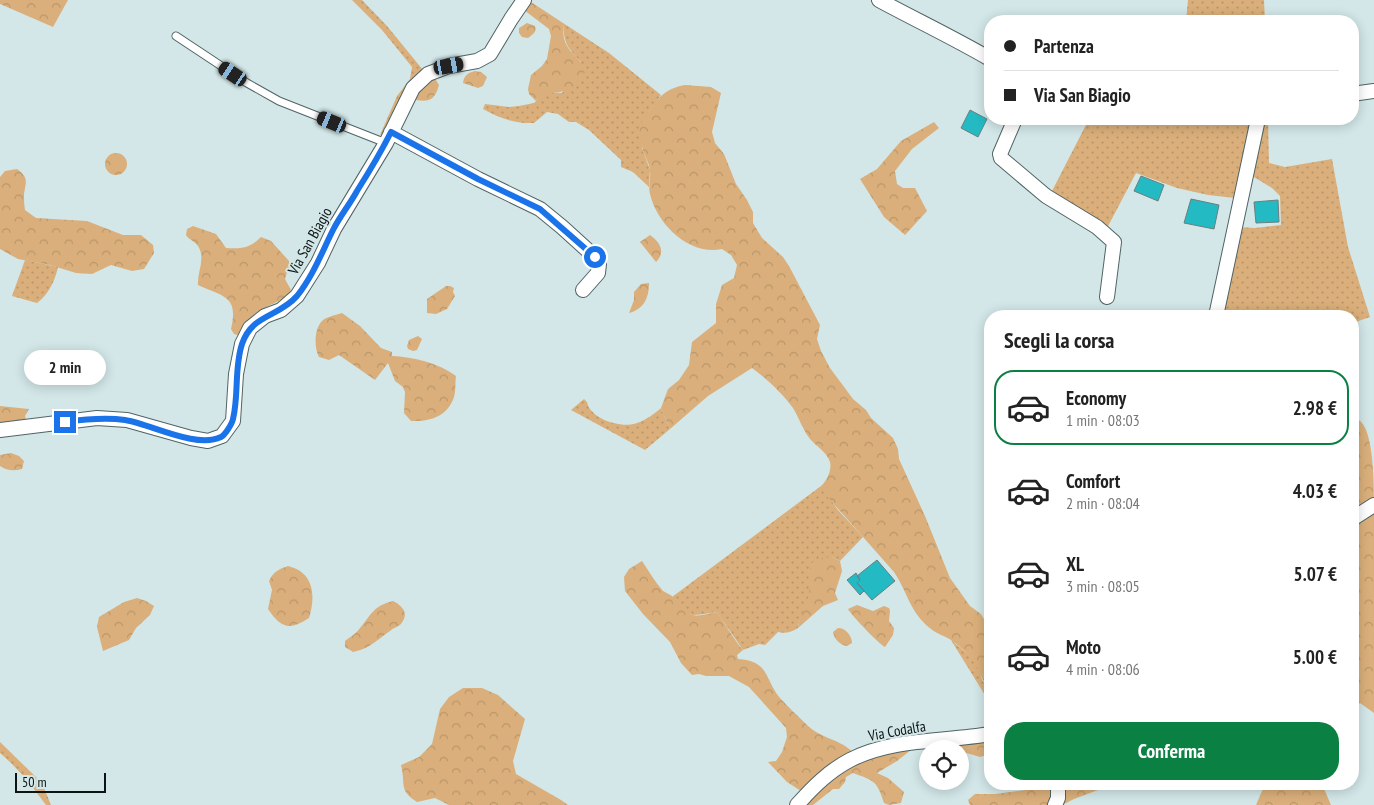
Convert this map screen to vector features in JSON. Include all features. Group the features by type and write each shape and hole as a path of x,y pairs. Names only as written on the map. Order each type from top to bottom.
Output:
{"street":[{"name":"Via San Biagio","path":"0,430 97,418 126,420 208,441 222,436 233,420 236,374 242,344 250,328 265,316 281,310 297,296 318,263 334,229 388,137 413,88 428,74 449,66 477,61 490,54 510,19 524,0"},
{"path":"879,0 984,56"},
{"path":"1359,93 1374,91"},
{"path":"1013,125 1000,154 1001,158 1046,196 1097,227 1114,242 1107,297"},
{"path":"1217,310 1257,125"},
{"path":"388,137 540,209 595,257 599,264 598,273 584,290"},
{"path":"1359,515 1374,505"},
{"name":"Via Codalfa","path":"797,805 818,783 837,768 869,752 910,743 963,739 984,735"},
{"path":"1056,805 1058,790"}],"lane":[{"path":"176,36 247,83 279,101 388,137"}],"green space":[{"path":"0,0 68,0 53,27 0,4"},
{"path":"352,0 362,0 387,26 423,70 388,132 380,135 397,96 410,79 412,67 382,30"},
{"path":"528,0 563,23 566,44 581,63 585,72 573,87 542,96 536,101 529,94 528,89 531,75 547,59 551,36 549,29 524,10"},
{"path":"1188,0 1264,0 1265,15 1187,15"},
{"path":"527,23 535,26 534,33 528,38 522,37 519,33 519,28"},
{"path":"563,23 609,53 661,95 649,112 642,148 650,170 649,187 633,172 621,167 621,160 589,130 576,122 569,122 558,114 547,112 534,123 520,123 501,118 483,109 485,104 509,107 519,106 534,103 540,97 550,92 562,93 581,62 567,45"},
{"path":"475,71 481,72 487,77 483,86 478,88 463,83 467,75"},
{"path":"434,77 439,85 432,98 425,101 410,99"},
{"path":"685,85 711,87 721,93 712,132 715,143 724,154 736,184 753,212 753,223 762,238 783,257 789,266 820,325 817,339 830,368 853,399 893,438 898,449 899,459 950,578 970,606 981,614 984,619 984,683 974,662 967,653 951,640 931,629 918,616 894,572 825,494 821,486 830,472 829,458 812,442 789,403 763,376 752,368 708,396 670,429 661,408 668,389 679,380 689,365 692,342 716,323 716,304 722,285 734,278 737,265 731,255 722,249 698,248 676,235 660,216 650,194 650,168 643,149 640,126 661,96 677,87"},
{"path":"934,122 939,128 912,149 895,171 897,184 903,188 915,188 927,211 905,235 884,217 860,179 877,169 901,141"},
{"path":"1086,125 1251,125 1235,198 1208,195 1177,188 1136,173 1106,230 1052,191"},
{"path":"1258,125 1268,125 1269,163 1285,167 1332,159 1348,247 1370,317 1359,321 1359,310 1221,310 1239,227 1255,228 1281,225 1280,196 1272,188 1249,174"},
{"path":"112,153 120,153 127,160 127,168 120,175 112,175 105,168 105,160"},
{"path":"17,169 26,180 24,194 25,210 36,218 87,221 123,235 141,235 153,245 154,253 144,269 132,271 111,265 92,274 76,273 50,265 18,259 0,249 0,177 5,171"},
{"path":"193,226 216,234 226,248 245,247 253,244 261,237 271,241 289,261 285,279 291,290 283,298 258,311 246,325 241,336 234,334 231,329 233,309 231,303 222,295 198,285 201,261 200,251 197,244 186,235 187,229"},
{"path":"650,235 657,241 661,251 661,255 656,262 640,242"},
{"path":"25,260 58,267 51,287 37,303 12,296"},
{"path":"649,283 645,302 638,309 629,313 634,300 634,292 641,284"},
{"path":"446,286 454,288 455,296 447,309 436,314 427,313 427,299"},
{"path":"342,313 360,326 381,348 392,352 392,356 426,362 449,371 456,376 454,397 447,409 431,419 411,421 404,413 405,392 403,387 395,381 388,363 375,380 339,355 329,360 319,357 316,349 316,339 319,324 326,318"},
{"path":"418,336 422,339 417,350 408,349 409,340"},
{"path":"584,399 589,408 600,418 623,425 640,422 661,408 670,429 645,450 571,410"},
{"path":"0,406 29,409 25,416 27,423 0,426"},
{"path":"1359,421 1366,430 1372,454 1374,502 1359,511"},
{"path":"11,453 19,456 24,461 22,469 11,470 0,466 0,455"},
{"path":"821,486 838,510 863,537 840,561 832,557 809,569 809,597 798,628 783,633 778,632 765,645 759,644 743,650 717,612 691,615 677,605 672,597"},
{"path":"1374,509 1374,713 1359,703 1359,518"},
{"path":"832,557 840,561 842,571 835,593 838,600 823,606 798,628 808,598 811,565 817,559"},
{"path":"642,561 663,591 671,595 686,612 699,616 717,612 743,650 737,655 738,659 748,660 761,667 775,691 789,708 811,728 844,745 854,754 801,791 787,782 768,762 776,761 782,752 787,737 786,728 749,687 729,676 692,675 681,663 670,642 643,614 625,591 624,577 629,569"},
{"path":"288,566 297,569 308,579 312,593 309,618 291,626 281,624 268,609 272,590 269,581 277,571"},
{"path":"137,598 154,606 150,615 136,628 129,640 103,651 97,627 99,617 124,602"},
{"path":"393,601 400,605 405,614 400,625 364,649 353,652 345,647 345,641 357,632 374,611 381,605"},
{"path":"857,605 873,611 884,606 889,608 889,621 894,628 893,635 885,647 866,630 848,609"},
{"path":"838,628 844,629 848,633 852,643 847,646 838,641 833,632"},
{"path":"951,640 970,656 979,667 984,683 984,693"},
{"path":"463,688 482,688 498,695 525,719 513,761 516,774 568,805 449,805 435,798 417,802 407,794 401,765 419,757 432,744 440,709 449,697"},
{"path":"984,737 984,756 980,757 969,754 969,740 961,740"},
{"path":"0,742 42,783 51,805 46,805 24,777 0,753"},
{"path":"916,746 897,761 877,773 888,778 904,792 901,803 889,805 884,803 877,786 871,780 853,773 846,777 845,782 839,789 833,789 813,805 800,805 860,758"},
{"path":"1025,790 1098,790 1062,805 970,805 968,800 975,794 995,794"},
{"path":"1262,790 1325,790 1331,805 1256,805"}],"building":[{"path":"970,110 984,117 984,125 978,137 961,128"},
{"path":"1141,176 1164,185 1158,201 1134,191"},
{"path":"1191,199 1219,205 1214,229 1184,223"},
{"path":"1278,200 1279,222 1256,223 1254,202"},
{"path":"877,560 895,581 872,600 857,583 860,580 857,576"},
{"path":"856,573 860,580 857,583 864,591 860,595 847,580"}],"route":[{"path":"65,422 97,418 126,420 208,441 222,436 233,420 236,374 242,344 250,328 265,316 281,310 297,296 318,263 334,229 391,132 478,179 540,209 595,257"}]}
